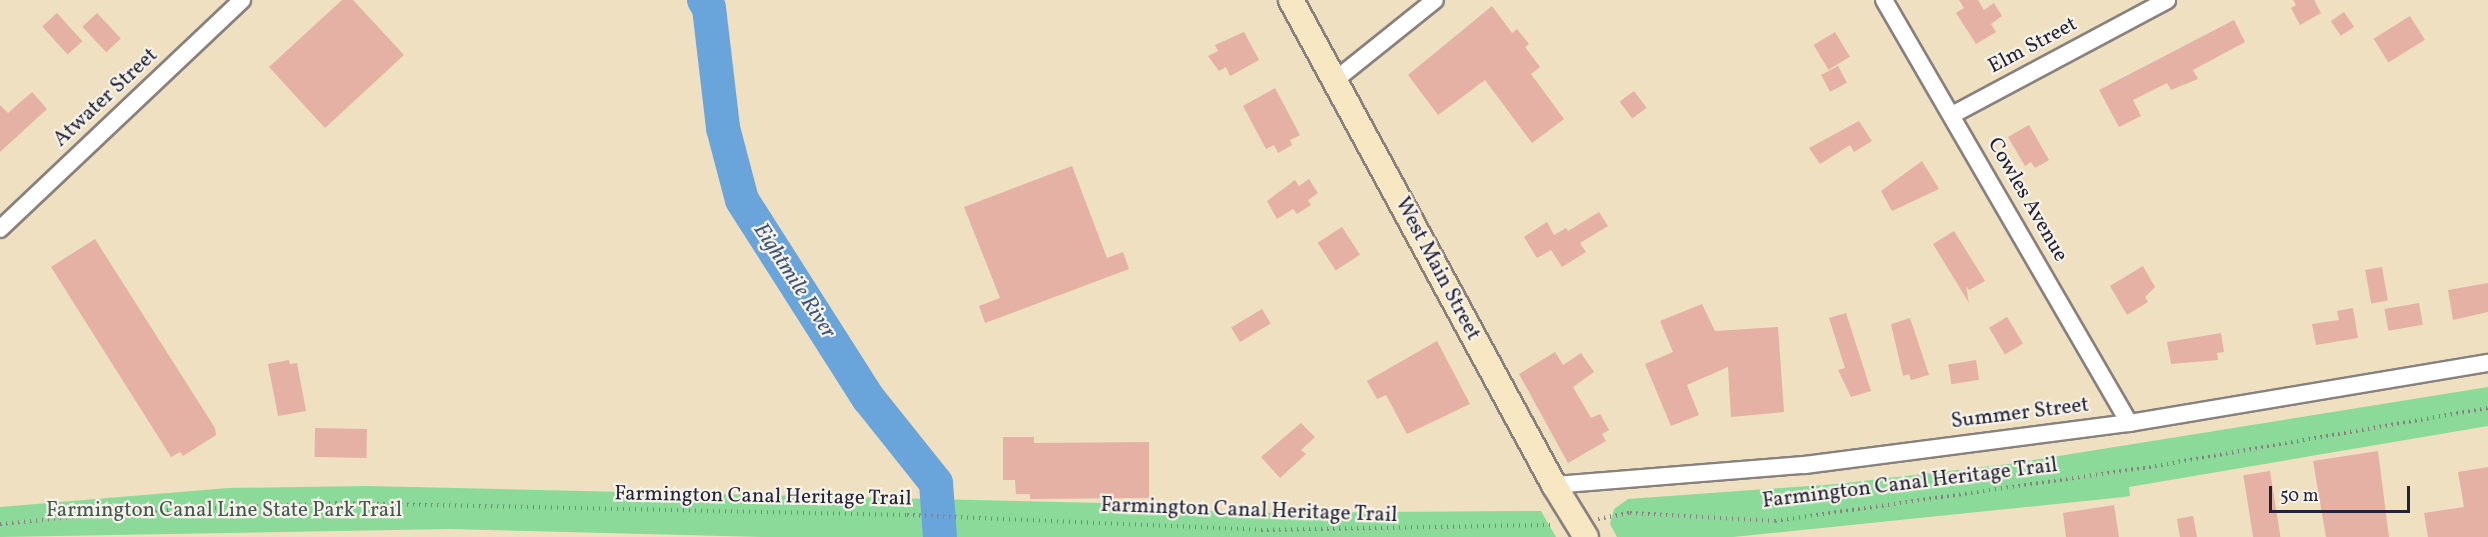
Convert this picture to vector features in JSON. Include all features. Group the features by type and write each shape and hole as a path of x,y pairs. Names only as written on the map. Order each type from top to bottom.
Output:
{"main road":[{"name":"West Main Street","path":"1291,0 1554,485 1581,530"}],"street":[{"name":"Atwater Street","path":"0,229 242,0"},
{"path":"1334,81 1435,0"},
{"name":"Cowles Avenue","path":"1884,0 2129,423"},
{"name":"Elm Street","path":"1952,115 2167,0"},
{"name":"Summer Street","path":"1554,485 1805,465 2129,423 2488,363"}],"path":[{"name":"Farmington Canal Heritage Trail","path":"0,524 136,512 334,503 907,515 1375,531 1528,528 1581,530 1630,513 1775,521 2155,466 2488,408"}],"green space":[{"path":"2488,387 2488,426 2129,487 2130,496 2124,497 1733,537 1617,537 1610,524 1614,509 1628,499 1837,484 2009,464"},
{"name":"Farmington Canal Line State Park Trail","path":"368,486 1146,504 1232,513 1541,511 1556,537 762,537 450,529 0,537 0,507 228,488"}],"building":[{"path":"342,0 353,0 404,55 325,128 269,67"},
{"path":"1959,0 1978,0 1984,10 1994,3 2002,16 1991,24 1996,32 1976,44 1956,13 1964,8"},
{"path":"2293,0 2314,0 2321,13 2300,25 2291,8 2296,5"},
{"path":"1492,6 1512,33 1517,29 1529,44 1525,47 1540,67 1531,74 1564,119 1532,143 1485,80 1438,115 1408,75"},
{"path":"2344,12 2354,27 2341,36 2331,21"},
{"path":"57,13 82,41 68,55 42,26"},
{"path":"97,13 121,39 106,52 82,27"},
{"path":"2410,16 2425,40 2388,63 2374,39"},
{"path":"2234,20 2245,42 2193,70 2198,79 2171,90 2167,83 2133,100 2141,116 2119,127 2099,90"},
{"path":"1244,32 1259,60 1230,76 1226,67 1219,71 1208,56 1218,51 1215,45"},
{"path":"1835,32 1850,57 1829,70 1814,45"},
{"path":"1838,66 1847,83 1830,92 1821,75"},
{"path":"1275,88 1300,135 1290,140 1292,145 1278,153 1274,145 1266,149 1243,106"},
{"path":"1634,91 1647,108 1632,119 1620,102"},
{"path":"32,92 47,109 0,152 0,105 8,113"},
{"path":"1859,121 1872,141 1854,152 1850,145 1820,164 1809,148"},
{"path":"2029,125 2049,160 2035,168 2031,162 2025,166 2008,137"},
{"path":"1922,161 1939,189 1892,211 1881,191"},
{"path":"1072,166 1107,258 1123,252 1129,269 985,323 979,306 1000,298 964,207"},
{"path":"1309,179 1318,193 1308,200 1311,205 1297,214 1293,209 1277,219 1267,201 1295,180 1299,186"},
{"path":"1599,212 1608,226 1580,243 1586,252 1562,267 1551,250 1537,258 1524,237 1547,222 1554,235 1566,228 1568,231"},
{"path":"1342,227 1360,255 1336,270 1318,243"},
{"path":"1954,231 1985,281 1969,290 1966,286 1969,303 1933,244"},
{"path":"95,239 215,428 216,435 183,456 180,452 171,457 51,267"},
{"path":"2143,266 2155,287 2145,297 2148,302 2127,315 2110,286"},
{"path":"2382,267 2388,300 2371,303 2365,270"},
{"path":"2488,283 2488,312 2453,320 2448,290"},
{"path":"2419,303 2423,325 2388,331 2385,309"},
{"path":"1702,304 1715,331 1778,327 1784,412 1731,417 1728,367 1687,385 1699,415 1671,426 1645,364 1673,352 1660,321"},
{"path":"2353,308 2358,338 2316,345 2312,324 2339,320 2337,311"},
{"path":"1262,309 1271,324 1240,342 1231,328"},
{"path":"1846,313 1871,391 1851,397 1838,370 1845,368 1829,318"},
{"path":"2007,317 2023,344 2005,354 1989,328"},
{"path":"1910,318 1929,375 1911,380 1909,374 1903,376 1891,324"},
{"path":"2221,333 2224,352 2217,353 2218,360 2171,364 2167,342"},
{"path":"1437,341 1470,404 1407,434 1386,395 1377,399 1367,381"},
{"path":"1555,352 1563,365 1581,353 1594,372 1573,387 1591,418 1600,414 1609,430 1602,434 1606,441 1568,463 1519,374"},
{"path":"289,360 290,364 297,363 306,411 278,416 268,364"},
{"path":"1976,360 1979,380 1951,384 1948,364"},
{"path":"1301,423 1315,437 1301,450 1306,454 1280,478 1261,457"},
{"path":"315,428 367,429 366,458 314,457"},
{"path":"1003,437 1034,437 1034,443 1149,442 1149,498 1030,499 1030,494 1016,494 1015,480 1003,480"},
{"path":"2378,451 2389,537 2326,537 2313,461"},
{"path":"2488,467 2488,537 2428,537 2424,513 2464,507 2458,472"},
{"path":"2270,471 2280,537 2253,537 2243,475"},
{"path":"2114,505 2119,537 2066,537 2063,513"},
{"path":"2193,516 2197,537 2180,537 2177,519"}],"waterway":[{"name":"Eightmile River","path":"704,0 709,8 723,128 742,200 869,399 936,483 940,537"}]}
